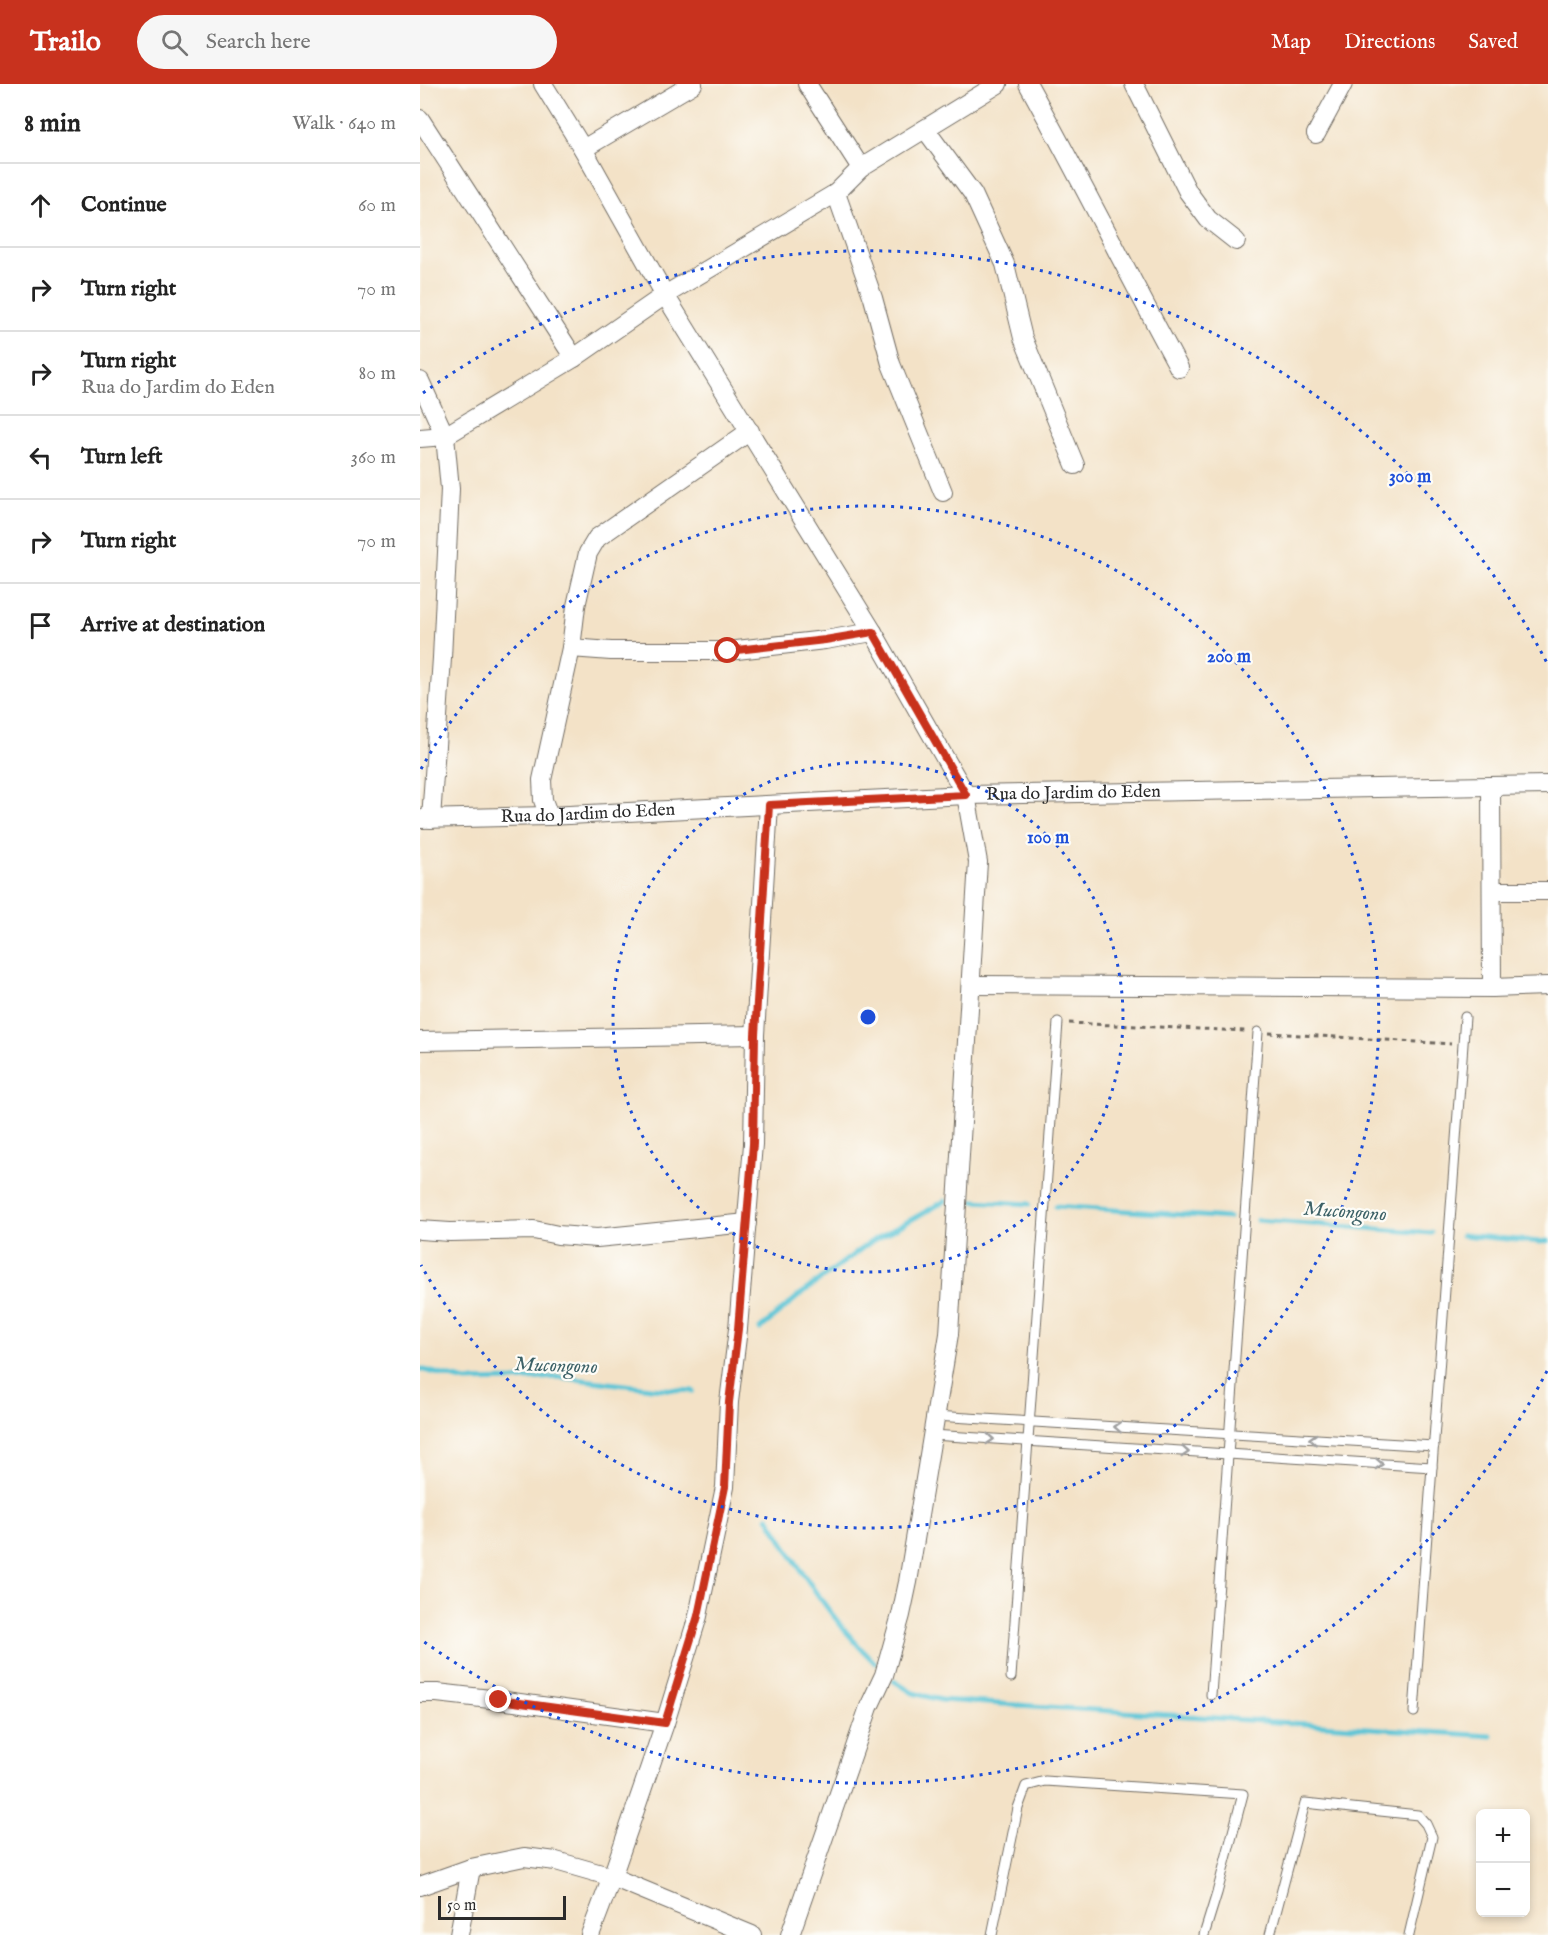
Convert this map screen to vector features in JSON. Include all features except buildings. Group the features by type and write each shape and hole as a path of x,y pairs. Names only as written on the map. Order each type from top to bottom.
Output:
{"street":[{"path":"543,84 583,149 665,295 873,632 966,795 978,862 949,1334 908,1582 887,1665 869,1707 790,1935"},
{"path":"583,149 693,84"},
{"path":"807,84 861,168"},
{"path":"420,438 445,436 574,358 665,295 836,193 861,168 998,84"},
{"path":"1028,84 1179,368"},
{"path":"1134,84 1188,192 1208,219 1236,241"},
{"path":"1316,134 1343,84"},
{"path":"420,119 574,358"},
{"path":"925,129 973,194 1005,264 1023,338 1075,465"},
{"path":"836,193 873,298 891,364 943,492"},
{"path":"420,381 445,436 450,489 442,658 426,819"},
{"path":"549,816 543,800 544,761 571,648 576,606 588,553 597,538 750,431"},
{"path":"571,648 611,651 728,651 873,632"},
{"name":"Rua do Jardim do Eden","path":"426,819 549,816 966,795 1548,784"},
{"path":"1491,786 1492,988"},
{"path":"590,1935 665,1723 698,1616 725,1487 729,1402 753,1144 755,1035 769,805"},
{"path":"1492,891 1548,891"},
{"path":"972,985 1492,988 1548,986"},
{"path":"420,1041 755,1035"},
{"path":"420,1230 450,1232 534,1230 558,1235 597,1238 747,1223"},
{"path":"420,1693 499,1700 665,1723"},
{"path":"420,1886 471,1868 524,1857 556,1861 612,1877 752,1935"},
{"path":"459,1935 471,1868"}],"lane":[{"path":"1414,1712 1466,1017"},
{"path":"1011,1677 1058,1022"},
{"path":"1211,1695 1258,1032"},
{"path":"935,1416 1434,1446"},
{"path":"932,1435 1432,1467"},
{"path":"992,1935 1018,1808 1026,1786 1045,1781 1243,1794 1204,1935"},
{"path":"1270,1935 1305,1803 1418,1815 1426,1824 1432,1837 1409,1935"}],"waterway":[{"name":"Mucongono","path":"760,1329 801,1294 869,1243 945,1201"},
{"name":"Mucongono","path":"974,1201 1029,1204"},
{"name":"Mucongono","path":"1056,1206 1229,1218"},
{"name":"Mucongono","path":"1257,1220 1431,1233"},
{"name":"Mucongono","path":"1462,1235 1548,1241"},
{"name":"Mucongono","path":"420,1369 466,1381 558,1377 693,1391"},
{"path":"768,1517 830,1612 875,1663"},
{"path":"894,1681 913,1693 941,1700 1491,1736"}],"route":[{"path":"499,1700 665,1723 698,1616 725,1487 729,1402 738,1329 753,1144 755,1035 769,805 966,795 873,632 728,651"}]}
